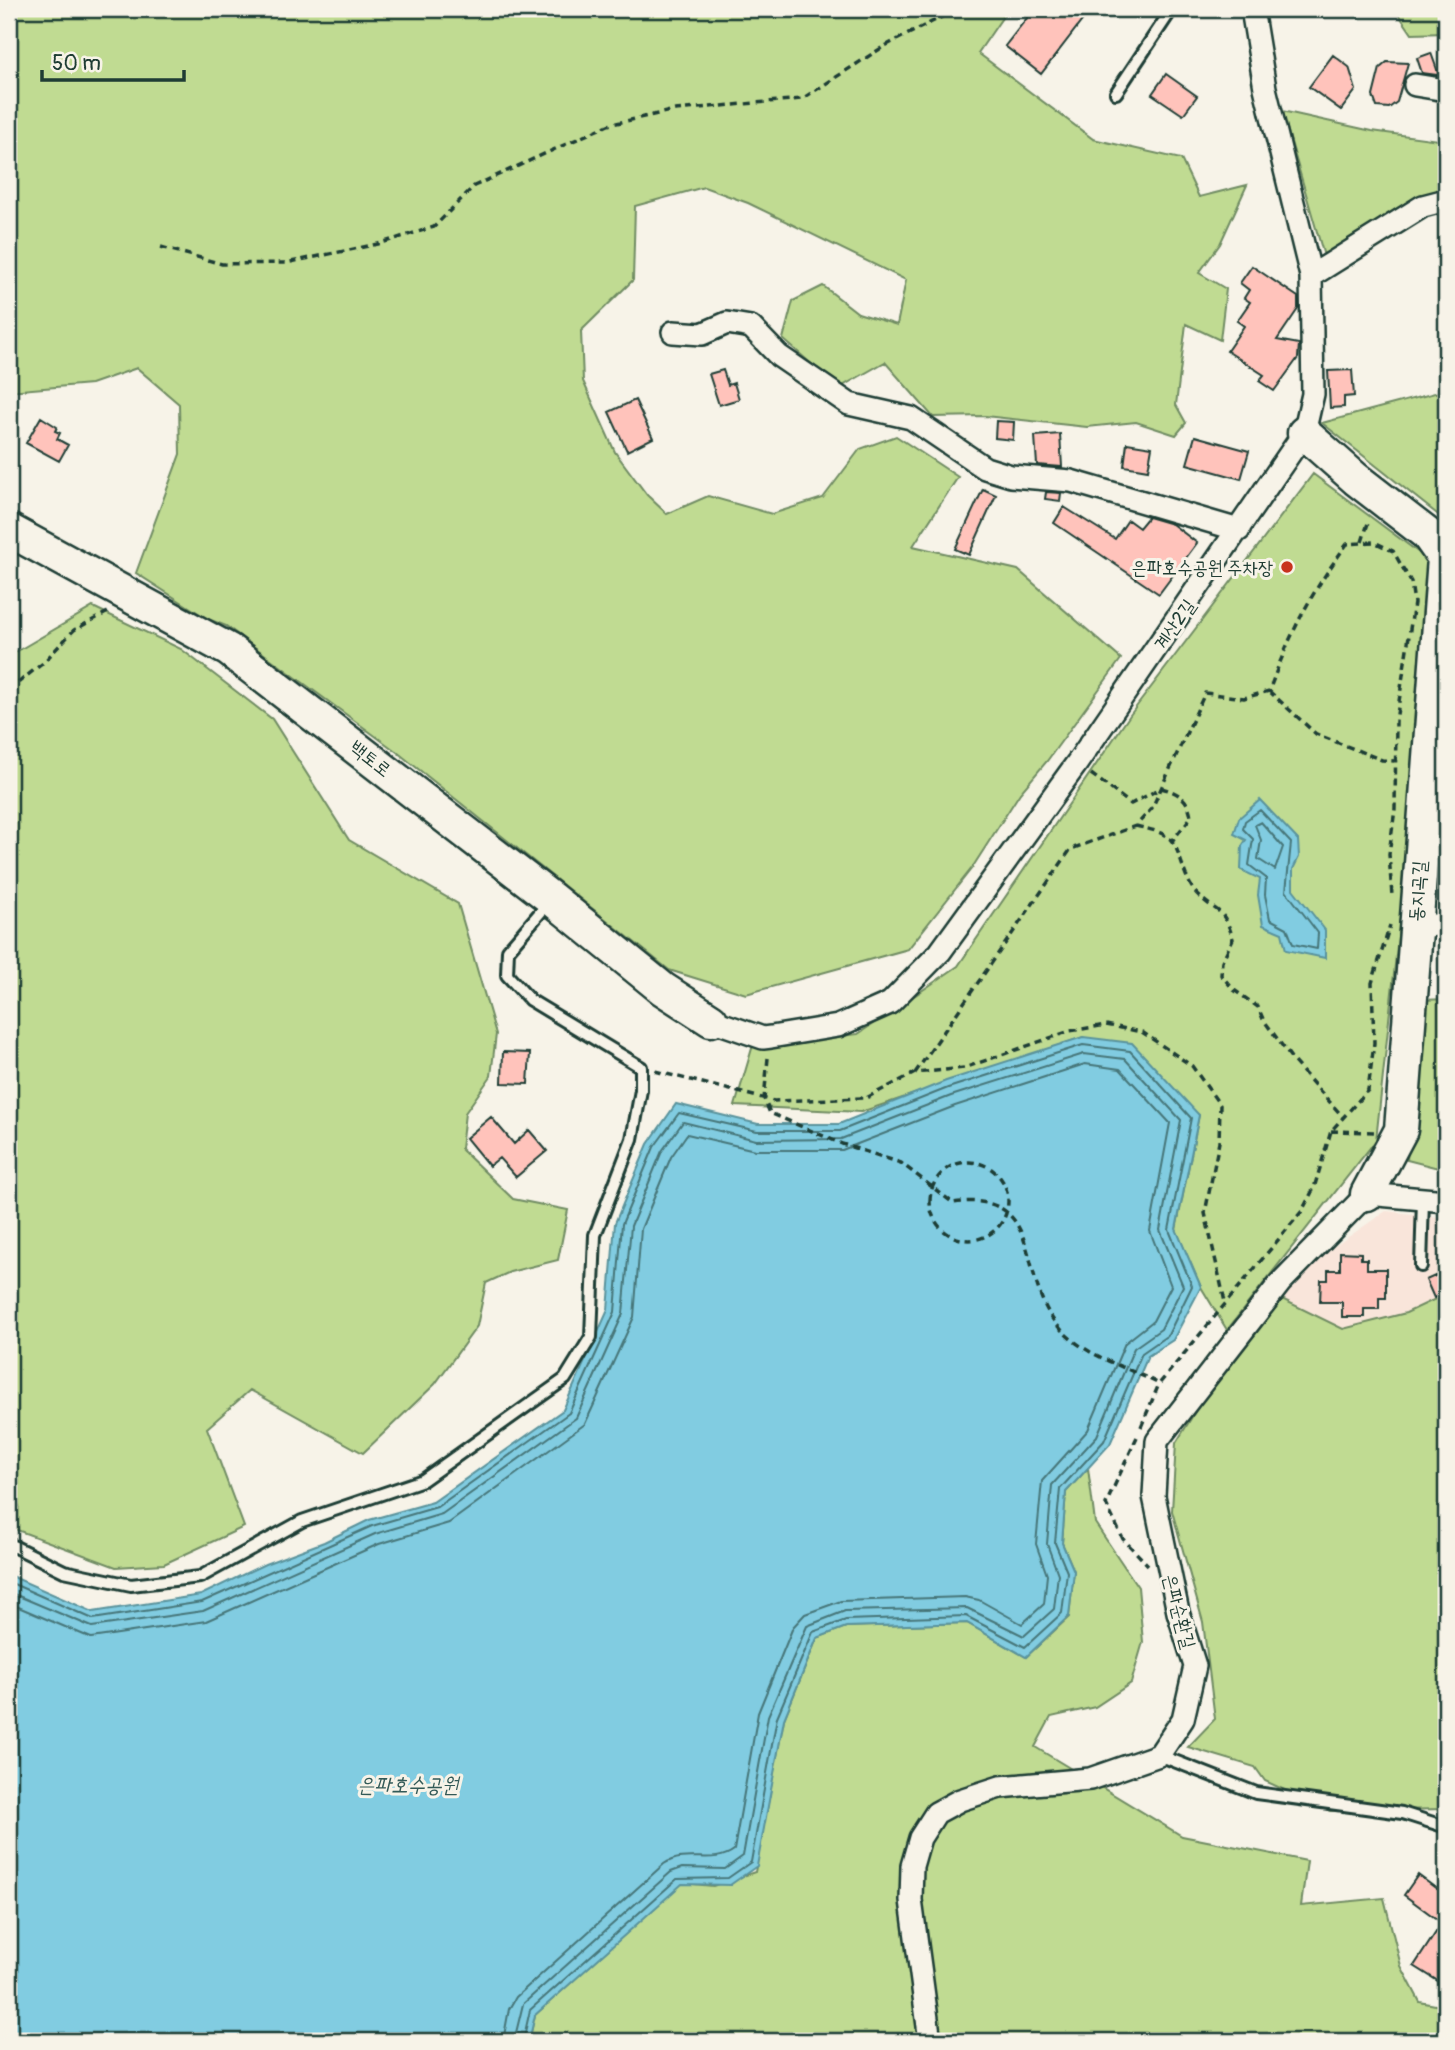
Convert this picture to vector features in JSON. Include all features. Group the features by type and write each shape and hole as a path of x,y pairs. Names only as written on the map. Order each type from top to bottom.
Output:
{"street":[{"name":"계산2길","path":"711,1020 763,1038 838,1026 890,1003 940,952 1077,763 1304,433 1313,394 1311,276 1265,88 1252,9"},
{"path":"1415,85 1446,90"},
{"path":"1311,276 1423,206 1446,200"},
{"path":"673,332 702,334 727,323 751,327 779,356 849,404 911,418 985,468 1011,476 1071,481 1239,530"},
{"name":"동지곡길","path":"1304,433 1356,479 1427,534 1444,558 1402,926 1401,1130 1367,1194"},
{"name":"백토로","path":"9,530 229,650 552,899 663,989 711,1020"},
{"path":"1402,926 1446,923"},
{"path":"1367,1194 1446,1201"},
{"name":"은파순환길","path":"1159,1755 1183,1719 1195,1666 1178,1612 1154,1496 1157,1441 1280,1283 1367,1194"},
{"path":"930,2041 911,1900 911,1877 920,1838 936,1813 960,1800 1000,1787 1090,1779 1159,1755"}],"lane":[{"path":"1116,93 1172,9"},
{"path":"9,1544 64,1571 131,1585 200,1577 302,1521 424,1480 565,1379 591,1337 595,1235 632,1139 641,1090 641,1067 530,1000 507,975 508,950 552,899"},
{"path":"1421,1266 1423,1199"},
{"path":"1159,1755 1256,1793 1402,1813 1446,1827"}],"path":[{"path":"161,247 222,264 285,263 378,244 434,226 474,186 608,125 674,110 802,99 883,47 957,9"},
{"path":"1269,691 1294,625 1320,580 1348,544 1374,542 1393,551 1411,582 1414,603 1406,644 1394,761 1395,809 1389,854 1392,901"},
{"path":"9,690 43,663 74,630 104,615 131,596"},
{"path":"1269,691 1316,734 1382,760 1394,761"},
{"path":"915,1073 1071,849 1136,826 1152,808 1205,693 1244,698 1269,691"},
{"path":"1077,763 1131,804 1161,788 1179,792 1190,807 1191,817 1172,841"},
{"path":"1136,826 1162,834 1172,841 1181,868 1197,894 1226,915 1233,939 1222,961 1221,975 1234,990 1258,1007 1263,1019 1294,1062 1343,1118"},
{"path":"1156,1573 1123,1539 1105,1504 1159,1384 1302,1210 1314,1188 1331,1131 1368,1090 1374,1043 1372,982 1402,926"},
{"path":"641,1067 680,1080 764,1099 866,1098 915,1073 964,1068 1070,1031 1106,1025 1142,1032 1166,1045 1192,1066 1220,1105 1219,1142 1205,1213 1225,1302"},
{"path":"771,1037 764,1099 770,1113 842,1144 901,1163 953,1203 976,1200 998,1204 1007,1211 1026,1244 1040,1298 1057,1325 1075,1343 1112,1364 1159,1384"},
{"path":"1331,1131 1401,1130"},
{"path":"958,1163 982,1164 1002,1180 1007,1191 1007,1211 998,1227 987,1235 961,1239 949,1234 932,1214 932,1188 938,1177 958,1163"}],"shaded area":[{"path":"1386,1211 1446,1218 1446,1294 1406,1313 1343,1329 1280,1298 1325,1253"}],"green space":[{"path":"9,9 1008,9 978,53 1093,139 1181,159 1199,197 1247,185 1220,244 1199,273 1226,289 1220,340 1186,324 1176,405 1186,423 1176,435 1136,422 1087,427 985,416 933,417 885,362 839,388 783,339 793,301 823,286 858,313 897,325 906,280 748,203 704,187 635,206 633,280 581,331 583,381 615,452 647,495 667,514 708,496 772,514 823,498 860,449 896,436 958,477 913,546 1018,570 1121,659 1047,761 1020,793 972,868 908,949 746,994 669,970 397,752 226,626 208,619 136,573 180,454 179,404 137,368 91,384 9,391"},
{"path":"1395,9 1446,9 1446,33 1412,34"},
{"path":"1282,111 1372,131 1446,141 1446,188 1324,256"},
{"path":"1446,390 1446,521 1322,423"},
{"path":"1313,474 1438,567 1376,1140 1227,1330 1201,1287 1176,1230 1199,1115 1083,1037 861,1112 735,1106 753,1045 858,1034 958,966 1130,715"},
{"path":"93,607 181,649 272,719 349,840 458,904 496,1034 491,1076 465,1113 461,1149 513,1199 568,1210 558,1260 510,1272 486,1283 477,1326 435,1384 363,1453 250,1390 207,1428 244,1527 164,1564 116,1567 9,1527 9,1512 19,1506 9,1480 9,656"},
{"path":"1446,999 1446,1170 1407,1160 1422,1000"},
{"path":"1446,1294 1446,1809 1330,1811 1265,1781 1255,1767 1188,1747 1215,1719 1203,1622 1172,1511 1176,1443 1206,1394 1280,1298 1343,1329 1406,1313"},
{"path":"1088,1468 1095,1523 1138,1587 1143,1642 1131,1683 1095,1707 1051,1717 1035,1747 1182,1836 1307,1861 1301,1906 1384,1898 1401,1966 1420,2002 1446,2007 1446,2041 529,2041 535,2015 682,1883 713,1886 755,1872 784,1719 817,1638 846,1627 967,1623 1026,1657 1069,1617 1074,1571 1062,1543 1066,1492"}],"water":[{"path":"1260,800 1298,840 1299,857 1293,869 1293,889 1325,930 1325,958 1286,950 1282,933 1263,925 1258,895 1260,879 1241,870 1242,846 1246,840 1234,834 1239,818"},
{"name":"은파호수공원","path":"1083,1037 1132,1043 1199,1115 1176,1229 1201,1287 1173,1340 1148,1356 1110,1444 1066,1492 1062,1543 1074,1571 1069,1616 1026,1657 967,1623 846,1627 817,1638 784,1719 757,1866 730,1885 682,1884 535,2015 529,2041 9,2041 9,1575 93,1612 201,1595 265,1564 324,1542 369,1520 433,1502 563,1410 608,1310 615,1223 648,1144 676,1104 758,1124 839,1124 946,1081"}],"building":[{"path":"1034,9 1091,9 1041,74 1005,46"},
{"path":"1431,53 1439,75 1422,73 1417,58"},
{"path":"1333,55 1349,67 1356,90 1341,110 1309,87"},
{"path":"1387,62 1408,63 1397,102 1389,108 1377,107 1373,96 1380,68"},
{"path":"1166,74 1197,96 1183,115 1152,94"},
{"path":"1252,266 1298,297 1298,309 1277,340 1299,344 1298,358 1274,391 1259,381 1264,375 1227,351 1244,326 1237,321 1250,302 1244,298 1249,290 1240,283"},
{"path":"723,370 728,385 734,383 739,399 719,405 709,374"},
{"path":"1352,370 1354,396 1344,397 1344,407 1330,408 1328,371"},
{"path":"635,400 653,438 627,451 609,412"},
{"path":"41,417 57,427 55,431 60,433 57,439 68,445 59,461 26,443"},
{"path":"996,421 1014,422 1013,440 995,438"},
{"path":"1060,434 1062,467 1037,465 1035,436"},
{"path":"1195,436 1249,451 1241,479 1187,464"},
{"path":"1127,443 1152,447 1148,470 1124,466"},
{"path":"983,489 996,495 969,555 955,549"},
{"path":"1046,492 1061,493 1060,501 1045,499"},
{"path":"1064,507 1115,539 1128,520 1139,528 1148,517 1172,524 1197,543 1159,594 1054,523"},
{"path":"503,1052 530,1053 528,1084 502,1083"},
{"path":"491,1117 514,1144 529,1130 547,1151 516,1177 499,1158 489,1166 466,1138"},
{"path":"1340,1252 1361,1253 1361,1259 1367,1259 1367,1269 1386,1269 1386,1298 1379,1298 1379,1309 1364,1309 1364,1317 1342,1317 1342,1302 1320,1302 1321,1280 1328,1280 1328,1270 1340,1270"},
{"path":"1446,1271 1446,1293 1434,1298 1426,1280"},
{"path":"1418,1875 1437,1889 1446,1875 1446,1968 1438,1981 1414,1966 1442,1923 1404,1895"}],"place":[{"name":"은파호수공원 주차장","path":"1287,567"}]}
